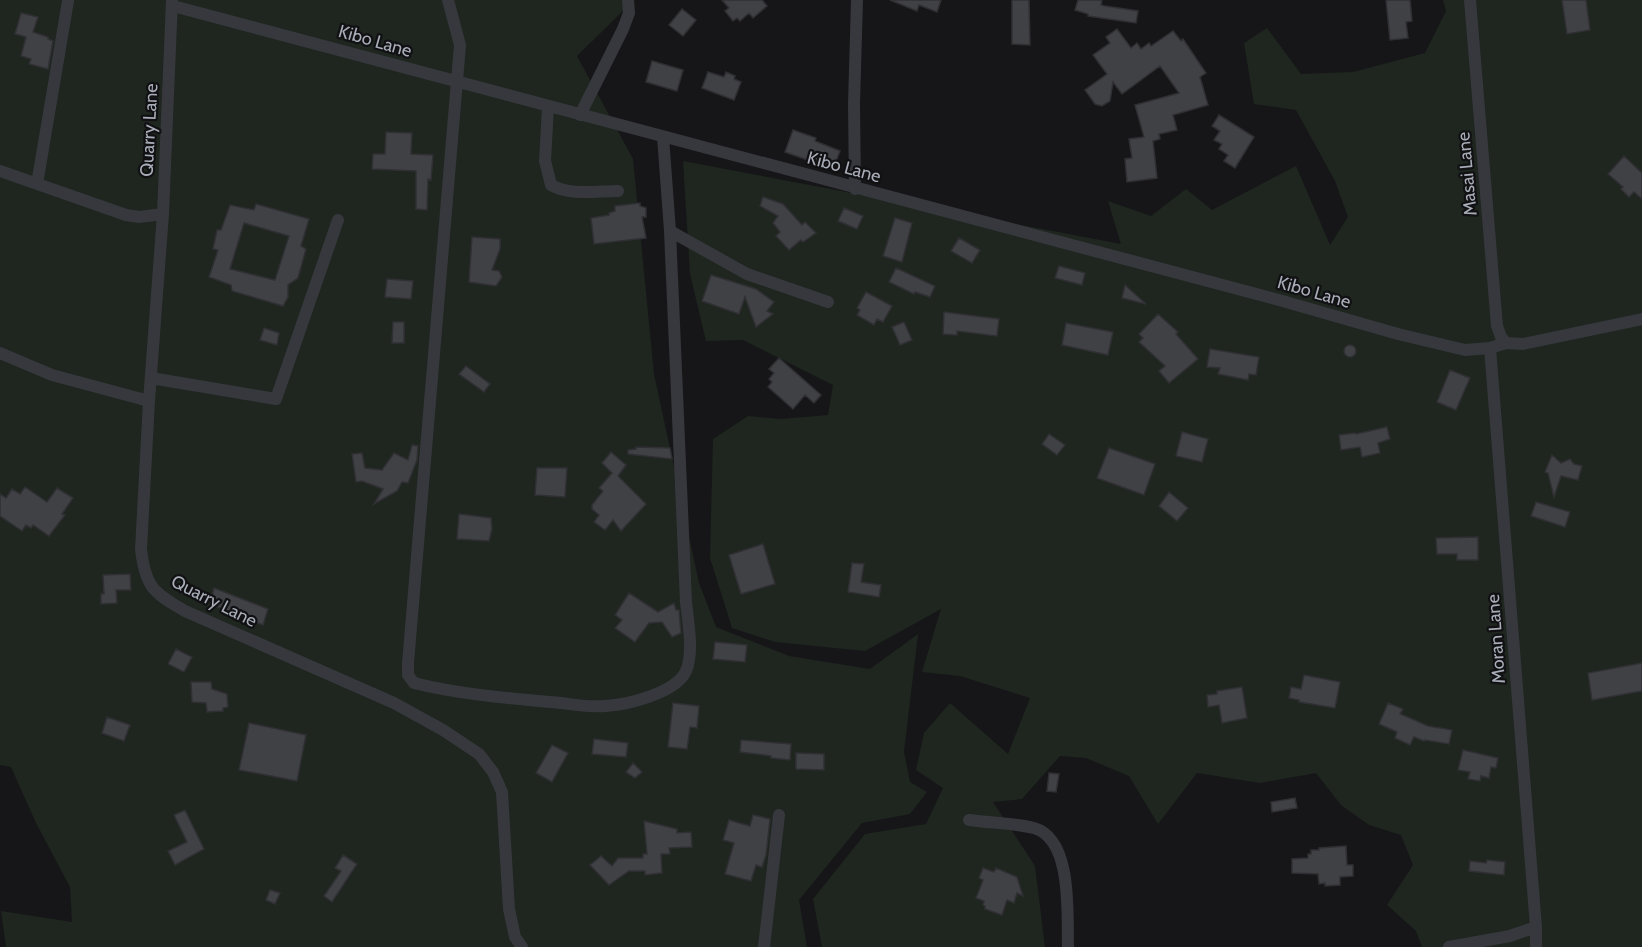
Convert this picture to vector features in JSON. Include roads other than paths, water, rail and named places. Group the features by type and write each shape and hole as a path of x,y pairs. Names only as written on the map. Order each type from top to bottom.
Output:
{"street":[{"path":"448,0 460,45 408,663 408,675 414,683 502,698 604,707 629,703 655,694 674,684 686,672 689,659 689,634 670,231 663,137"},
{"path":"580,115 623,29 629,13 628,0"},
{"path":"855,189 854,104 857,0"},
{"name":"Masai Lane","path":"1470,0 1497,326 1506,343"},
{"path":"37,184 68,1"},
{"name":"Kibo Lane","path":"172,3 548,107 1279,300 1398,334 1466,350 1490,348 1506,343 1523,344 1642,319"},
{"name":"Quarry Lane","path":"172,3 163,214 141,549 143,570 151,585 162,598 394,703 443,730 479,754 493,772 502,792 509,909 515,937 522,947"},
{"path":"548,107 545,161 551,185 559,190 573,192 618,190"},
{"path":"0,171 126,216 163,214"},
{"path":"151,378 276,399 338,220"},
{"path":"670,231 747,274 828,302"},
{"name":"Moran Lane","path":"1490,348 1536,947"},
{"path":"0,353 52,375 149,401"},
{"path":"764,947 779,815"},
{"path":"969,820 1035,829 1046,834 1058,850 1063,867 1068,947"},
{"path":"1449,947 1510,936 1536,927"}]}
